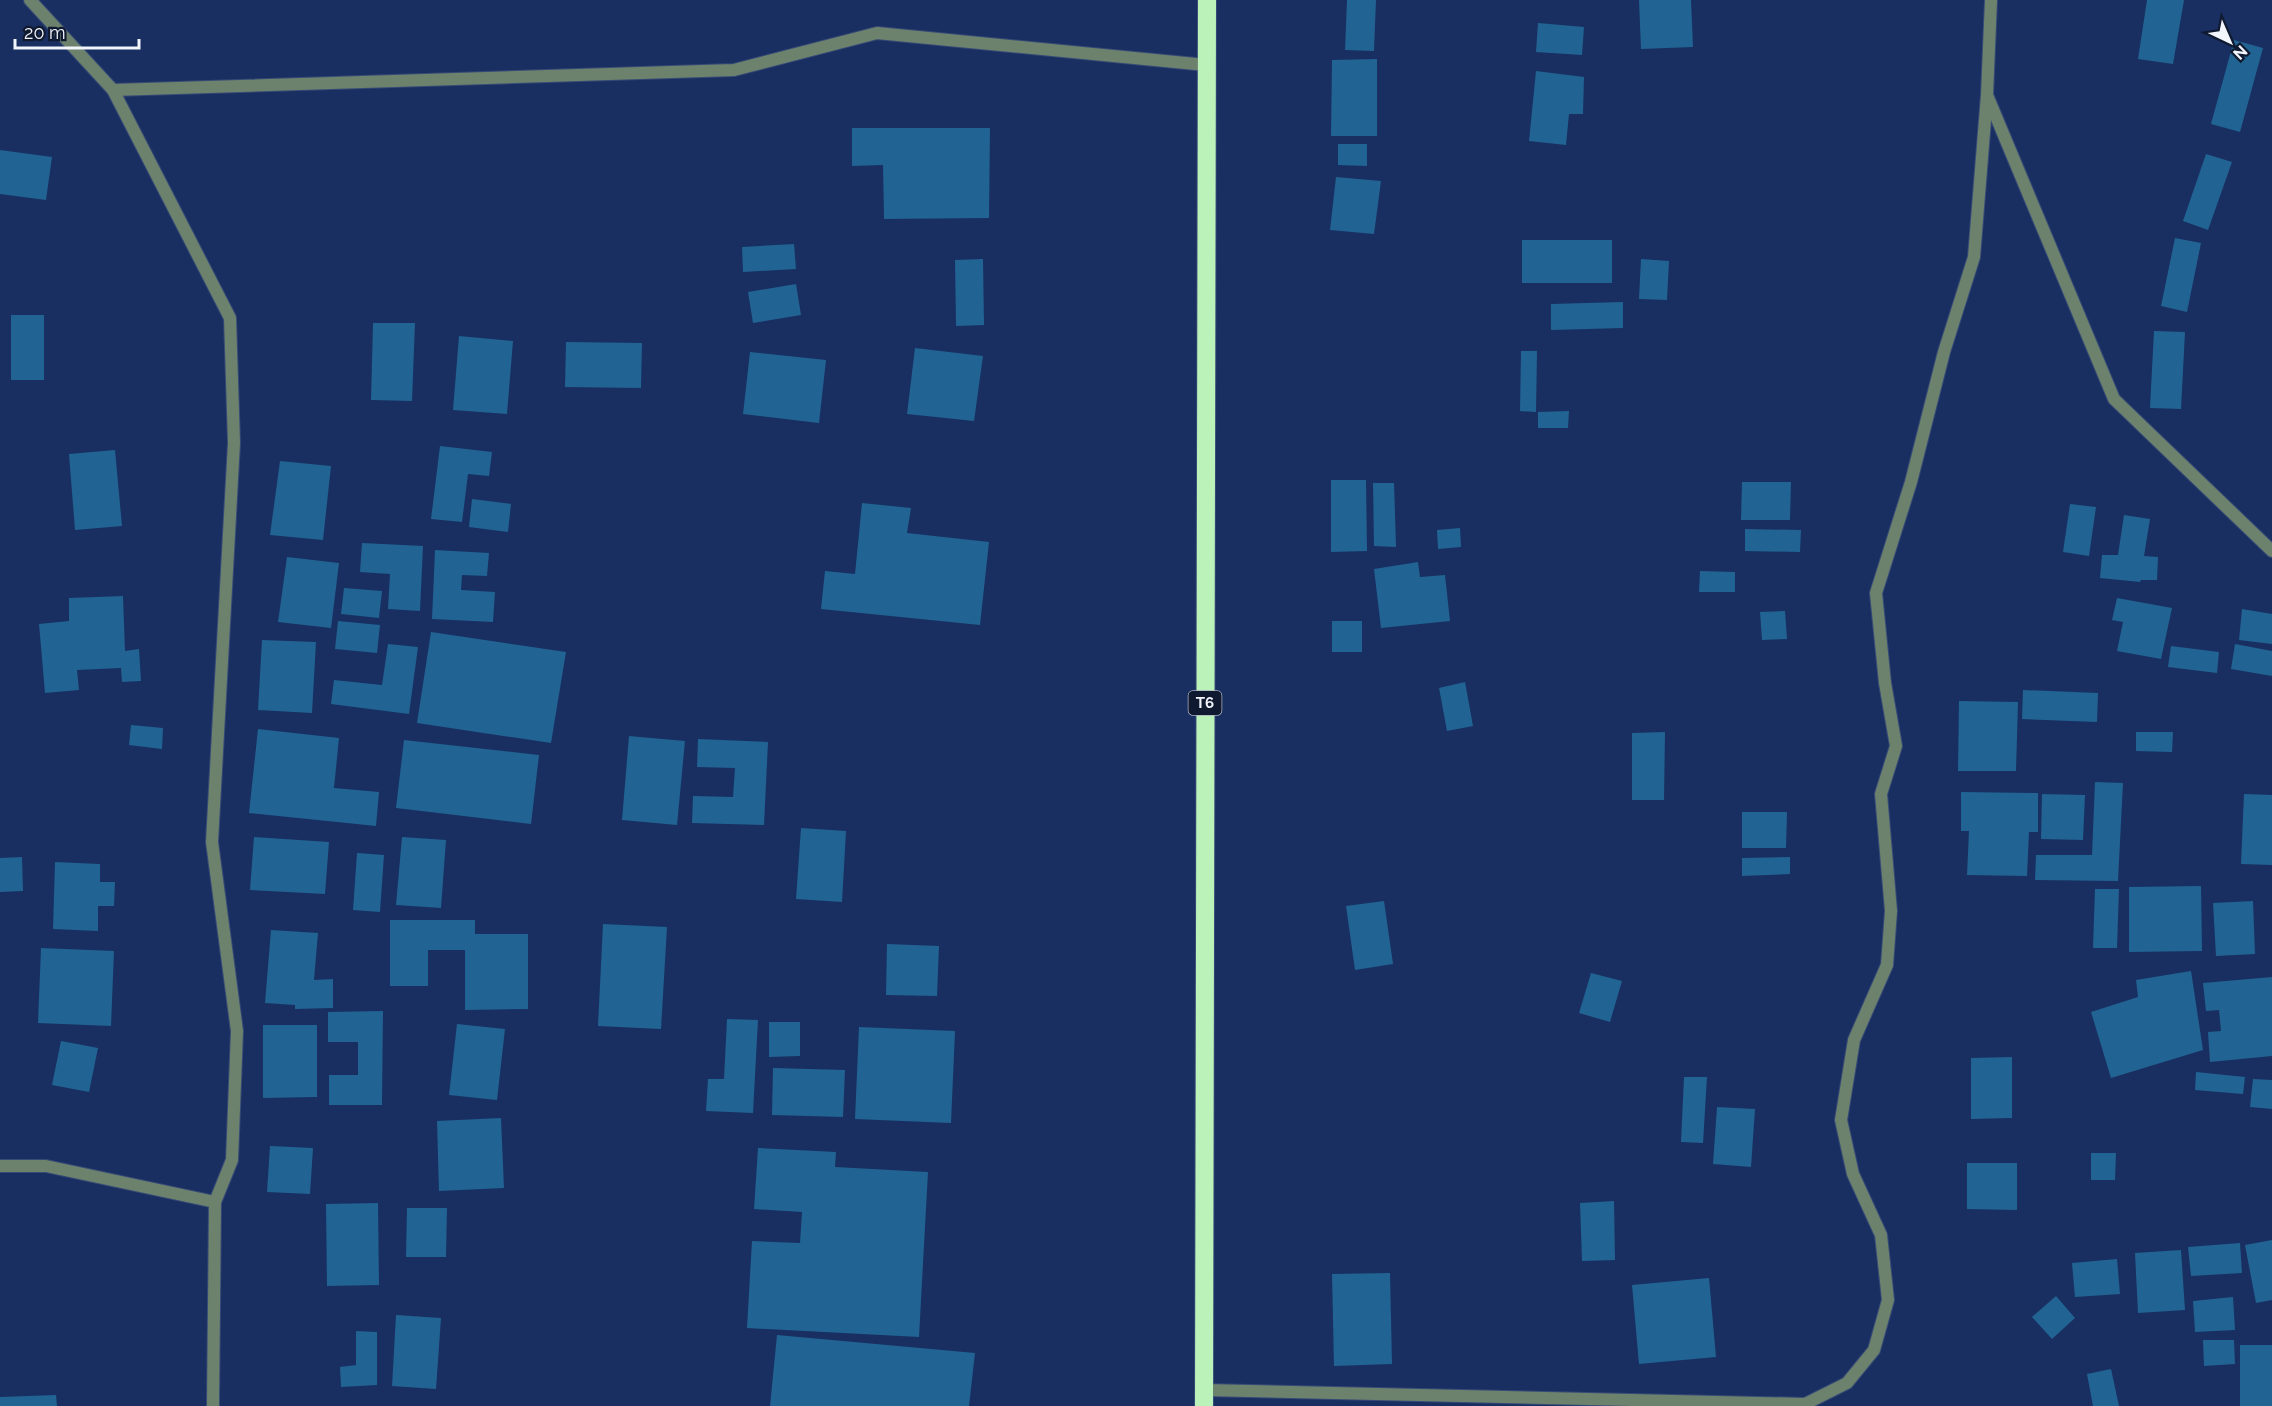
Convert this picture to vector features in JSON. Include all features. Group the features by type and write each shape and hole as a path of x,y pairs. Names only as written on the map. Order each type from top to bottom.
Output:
{"highway":[{"name":"T6","path":"1204,1398 1207,0"}],"street":[{"path":"30,0 113,90 230,318 234,443 212,842 237,1031 232,1160 215,1202 213,1406"},
{"path":"1204,1398 1806,1405 1847,1383 1874,1350 1888,1300 1881,1235 1853,1174 1841,1120 1854,1040 1887,964 1891,912 1881,794 1896,746 1885,683 1876,593 1911,482 1944,352 1974,257 1987,95 1991,0"},
{"path":"113,90 734,70 877,33 1206,65"},
{"path":"1987,95 2114,399 2272,551"},
{"path":"0,1166 46,1166 215,1202"}],"building":[{"path":"1347,0 1376,0 1374,51 1345,50"},
{"path":"1639,0 1691,0 1693,47 1641,49"},
{"path":"2147,0 2184,0 2173,64 2138,59"},
{"path":"1538,23 1584,27 1582,55 1536,52"},
{"path":"2234,40 2263,48 2240,132 2211,124"},
{"path":"1377,59 1377,136 1331,136 1332,60"},
{"path":"1536,71 1584,77 1583,114 1569,114 1566,145 1529,141"},
{"path":"852,128 990,128 989,218 884,219 883,165 852,166"},
{"path":"1338,144 1367,144 1367,166 1338,165"},
{"path":"0,150 52,157 46,200 0,194"},
{"path":"2206,154 2232,162 2208,230 2183,221"},
{"path":"1336,177 1381,181 1374,234 1330,230"},
{"path":"2175,238 2201,243 2187,312 2161,306"},
{"path":"1522,240 1612,240 1612,283 1522,283"},
{"path":"794,244 796,269 743,272 742,247"},
{"path":"983,259 984,325 956,326 955,260"},
{"path":"1641,259 1669,261 1667,300 1639,299"},
{"path":"796,284 801,315 753,323 748,292"},
{"path":"1623,302 1623,328 1551,330 1551,304"},
{"path":"11,315 44,315 44,380 11,380"},
{"path":"373,323 415,323 412,401 371,400"},
{"path":"2154,331 2185,332 2181,409 2150,408"},
{"path":"459,336 513,341 507,414 453,410"},
{"path":"566,342 642,343 641,388 565,387"},
{"path":"915,348 983,356 974,421 907,414"},
{"path":"1521,351 1537,351 1536,412 1520,411"},
{"path":"750,352 826,360 819,423 743,414"},
{"path":"1569,411 1568,428 1538,428 1538,412"},
{"path":"440,446 492,452 489,476 468,474 462,522 431,519"},
{"path":"115,450 122,526 75,530 69,454"},
{"path":"280,461 331,466 323,540 270,535"},
{"path":"1331,480 1366,480 1367,551 1331,552"},
{"path":"1742,482 1791,482 1790,520 1741,520"},
{"path":"1373,483 1394,483 1396,547 1374,546"},
{"path":"472,499 511,504 508,532 469,527"},
{"path":"862,503 911,508 907,533 989,542 980,625 821,609 825,571 855,574"},
{"path":"2070,504 2096,507 2089,556 2063,552"},
{"path":"2124,515 2150,519 2144,556 2158,557 2157,580 2141,580 2140,582 2100,578 2102,555 2118,555"},
{"path":"1460,528 1461,547 1438,549 1437,530"},
{"path":"1745,529 1801,530 1800,552 1745,551"},
{"path":"362,543 423,546 420,611 388,609 390,574 360,572"},
{"path":"435,550 489,553 487,576 462,575 461,590 495,592 493,622 432,619"},
{"path":"287,557 339,563 331,628 278,622"},
{"path":"1418,562 1420,577 1445,575 1450,621 1381,628 1374,569"},
{"path":"1700,571 1735,572 1735,592 1699,592"},
{"path":"344,588 382,591 379,618 341,614"},
{"path":"123,596 125,651 139,649 141,681 122,682 121,668 77,670 79,690 45,693 39,624 69,621 69,598"},
{"path":"2117,598 2172,608 2161,659 2117,651 2123,622 2112,620"},
{"path":"2242,609 2272,614 2272,644 2239,640"},
{"path":"1785,611 1787,639 1762,640 1760,612"},
{"path":"338,621 380,625 377,653 335,649"},
{"path":"1332,621 1362,621 1362,652 1332,652"},
{"path":"431,632 566,652 551,743 417,723"},
{"path":"262,640 316,642 312,713 258,710"},
{"path":"388,644 418,647 409,714 331,704 334,680 382,685"},
{"path":"2235,644 2272,651 2272,676 2231,669"},
{"path":"2171,646 2219,652 2217,673 2168,667"},
{"path":"1465,682 1473,726 1447,731 1439,688"},
{"path":"2023,690 2098,693 2097,722 2022,719"},
{"path":"1959,701 2018,702 2016,771 1958,771"},
{"path":"131,725 163,728 162,749 129,745"},
{"path":"258,729 339,738 334,788 379,792 376,826 249,813"},
{"path":"1665,732 1664,800 1632,800 1632,733"},
{"path":"2136,732 2173,732 2172,752 2136,751"},
{"path":"629,736 685,741 677,825 622,820"},
{"path":"698,739 768,742 764,825 692,823 693,796 733,797 735,768 697,767"},
{"path":"404,740 539,755 531,824 396,808"},
{"path":"2095,782 2123,783 2118,881 2035,880 2036,855 2092,855"},
{"path":"1961,792 2038,793 2038,832 2029,832 2027,876 1967,875 1969,831 1961,831"},
{"path":"2042,794 2085,795 2083,840 2041,839"},
{"path":"2244,794 2272,795 2272,865 2241,864"},
{"path":"1742,812 1787,812 1786,848 1742,848"},
{"path":"801,828 846,831 842,902 796,899"},
{"path":"254,837 329,842 325,894 250,890"},
{"path":"402,837 446,840 441,908 396,905"},
{"path":"357,853 384,855 380,912 353,910"},
{"path":"22,857 23,891 0,892 0,858"},
{"path":"1790,857 1790,874 1742,876 1742,858"},
{"path":"55,862 100,864 100,882 115,882 114,906 98,906 98,931 53,929"},
{"path":"2201,886 2202,951 2129,952 2129,887"},
{"path":"2095,889 2119,889 2117,948 2093,948"},
{"path":"1384,901 1393,964 1355,970 1346,906"},
{"path":"2253,901 2255,954 2216,956 2213,903"},
{"path":"390,920 475,920 475,934 528,934 528,1009 465,1010 465,950 428,950 428,986 390,986"},
{"path":"603,924 667,927 661,1029 598,1026"},
{"path":"271,930 318,933 314,980 333,979 333,1008 295,1009 295,1005 265,1003"},
{"path":"887,944 939,946 937,996 886,995"},
{"path":"41,948 114,951 111,1026 38,1023"},
{"path":"2191,971 2203,1050 2111,1078 2091,1012 2138,997 2136,980"},
{"path":"1591,973 1622,981 1610,1022 1579,1013"},
{"path":"2272,977 2272,1056 2210,1062 2208,1032 2221,1031 2219,1010 2206,1011 2203,983"},
{"path":"383,1011 382,1105 329,1105 329,1075 358,1075 358,1042 328,1042 328,1012"},
{"path":"727,1019 758,1020 753,1113 706,1111 708,1079 724,1079"},
{"path":"769,1022 800,1022 800,1056 769,1057"},
{"path":"457,1024 505,1029 497,1100 449,1095"},
{"path":"263,1025 317,1025 317,1097 263,1098"},
{"path":"859,1027 955,1031 951,1123 855,1119"},
{"path":"61,1041 98,1048 89,1092 52,1085"},
{"path":"2012,1057 2012,1118 1971,1119 1971,1058"},
{"path":"773,1068 845,1070 843,1117 772,1115"},
{"path":"2196,1072 2245,1077 2243,1094 2195,1090"},
{"path":"1684,1077 1707,1077 1703,1143 1681,1142"},
{"path":"2253,1079 2272,1080 2272,1109 2250,1107"},
{"path":"1717,1107 1755,1109 1751,1167 1713,1164"},
{"path":"501,1118 504,1188 439,1191 437,1121"},
{"path":"270,1146 313,1148 310,1194 267,1192"},
{"path":"758,1148 836,1152 835,1167 928,1172 919,1337 747,1328 752,1241 800,1243 802,1212 754,1209"},
{"path":"2091,1153 2116,1153 2115,1180 2091,1180"},
{"path":"1967,1163 2017,1163 2017,1210 1967,1209"},
{"path":"1614,1201 1615,1260 1582,1261 1580,1203"},
{"path":"378,1203 379,1285 327,1286 326,1204"},
{"path":"407,1208 447,1208 446,1257 406,1257"},
{"path":"2272,1240 2272,1300 2256,1303 2245,1245"},
{"path":"2240,1243 2242,1273 2191,1276 2188,1247"},
{"path":"2181,1250 2185,1310 2138,1313 2135,1253"},
{"path":"2117,1259 2120,1294 2075,1297 2072,1263"},
{"path":"1390,1273 1392,1364 1334,1366 1332,1274"},
{"path":"1709,1278 1716,1357 1639,1364 1632,1285"},
{"path":"2056,1296 2075,1318 2052,1339 2032,1317"},
{"path":"2233,1297 2235,1330 2195,1332 2193,1301"},
{"path":"396,1315 441,1318 436,1389 392,1386"},
{"path":"356,1331 377,1332 377,1385 341,1387 340,1367 356,1365"},
{"path":"777,1335 975,1353 969,1406 770,1406"},
{"path":"2203,1340 2234,1340 2235,1364 2204,1366"},
{"path":"2240,1345 2272,1345 2272,1406 2240,1406"},
{"path":"2111,1369 2119,1406 2093,1406 2087,1374"},
{"path":"56,1395 57,1406 0,1406 0,1397"}]}
